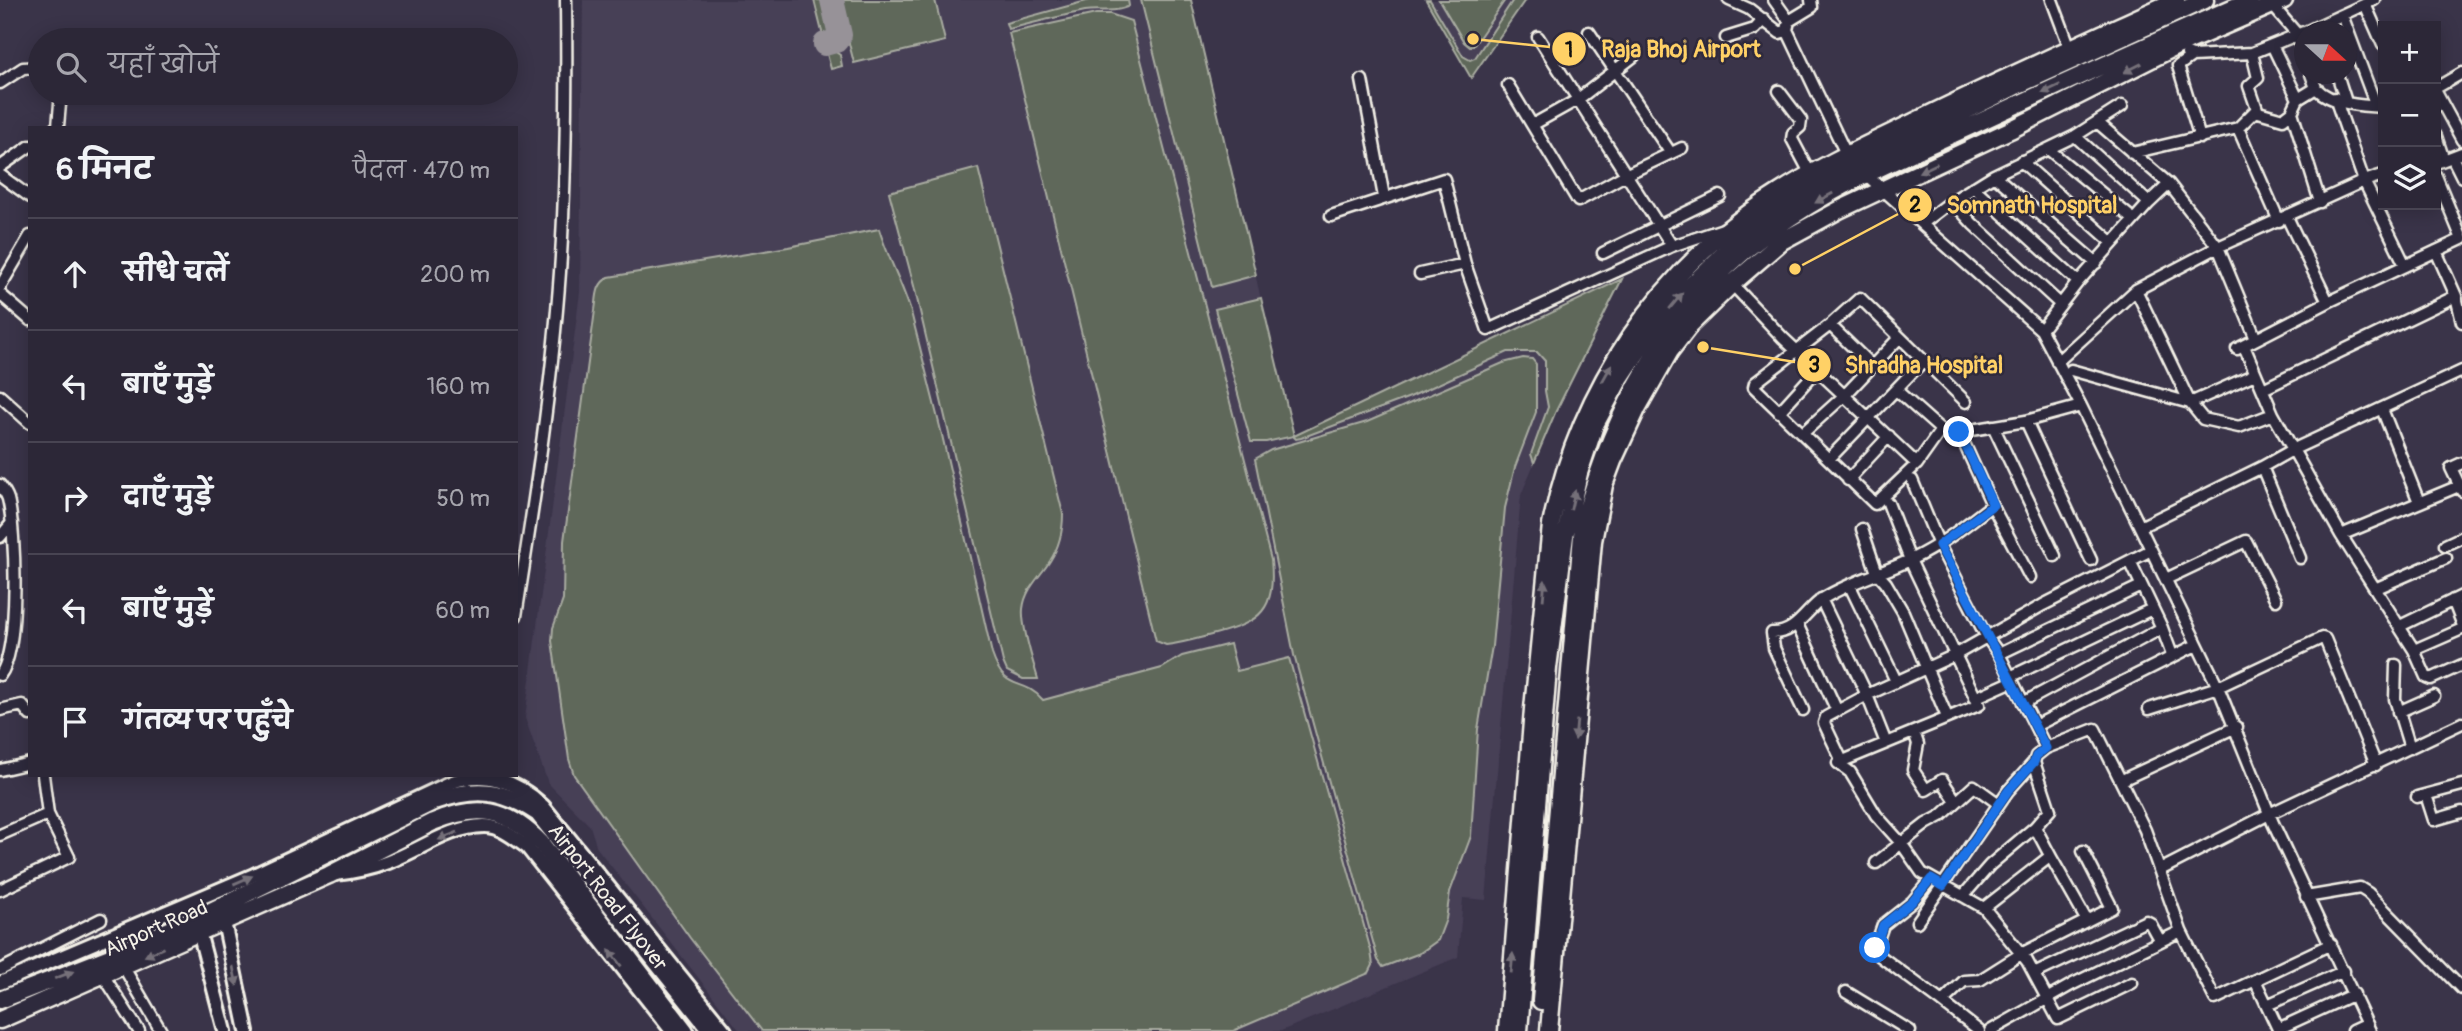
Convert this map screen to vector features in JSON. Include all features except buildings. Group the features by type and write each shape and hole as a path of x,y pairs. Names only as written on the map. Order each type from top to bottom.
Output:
{"main road":[{"path":"1507,1031 1545,567 1557,498 1574,442 1591,402 1633,331 1665,289 1730,228 1810,173 1856,165 2250,0"},
{"path":"2033,72 2070,48 2191,2"},
{"path":"1519,1031 1548,668 1564,536 1579,473 1595,425 1619,380 1678,298 1710,265 1758,223 1821,182 2033,72 2191,2"},
{"path":"1549,1031 1593,541 1604,485 1638,407 1670,351 1690,325 1732,284 1793,234 2175,47 2279,3"},
{"path":"2197,23 2219,27"},
{"path":"1538,1031 1583,524 1607,446 1646,365 1680,317 1766,234 1825,197 1856,165"},
{"path":"0,1000 110,957 209,912 435,801 507,784 548,824 712,1031"},
{"name":"Airport Road Flyover","path":"329,875 450,815 472,810 491,811 505,816 526,827 541,843 685,1031"},
{"name":"Airport Road","path":"0,1020 329,875"}],"street":[{"path":"518,603 542,443 560,272 566,0"},
{"path":"1729,0 1749,9 1780,33 1812,8 1811,0"},
{"path":"1774,0 1856,165 2041,330 2218,687 2269,814 2369,1028 2352,1031"},
{"path":"2052,0 2070,48"},
{"path":"2332,21 2369,2 2378,30"},
{"path":"2279,3 2294,22"},
{"path":"2342,15 2378,102"},
{"path":"1726,38 1751,31 1764,19"},
{"path":"1589,32 1670,152"},
{"path":"2175,47 2192,56 2252,53 2294,35"},
{"path":"1538,37 1672,246"},
{"path":"2272,45 2298,100"},
{"path":"2252,53 2258,78 2249,86 2255,111"},
{"path":"1534,124 1577,100 1634,56"},
{"path":"2192,56 2178,66 2200,138"},
{"path":"0,83 28,67"},
{"path":"2441,88 2461,78"},
{"path":"1362,80 1384,197"},
{"path":"2315,84 2320,92 2335,98 2378,107"},
{"path":"2341,84 2347,102"},
{"path":"1508,85 1534,124 1578,201 1627,173 1682,148"},
{"path":"2255,111 2281,119 2292,112 2298,100 2316,88"},
{"path":"1779,91 1801,120 1792,139 1810,173"},
{"path":"2335,98 2364,181 2405,265"},
{"path":"2441,100 2462,140"},
{"path":"58,126 60,105"},
{"path":"1923,223 1994,174 2075,136 2122,106"},
{"path":"2132,153 2238,128 2255,111"},
{"path":"2292,112 2320,202"},
{"path":"2097,122 2169,184 2218,247 2256,339"},
{"path":"2238,128 2328,302"},
{"path":"2075,136 2148,203"},
{"path":"0,167 28,147"},
{"path":"2048,149 2133,219"},
{"path":"2449,158 2462,177"},
{"path":"2021,161 2113,243"},
{"path":"1994,174 2096,263"},
{"path":"0,175 28,196"},
{"path":"2057,362 2136,290 2218,247 2378,177"},
{"path":"1331,216 1444,179 1465,264 1488,330 1672,246 1721,228 1730,228"},
{"path":"2041,330 2078,282 2133,219 2169,184"},
{"path":"1973,187 2078,282"},
{"path":"2441,188 2462,239 2328,302 2241,348 2263,388 2273,414 2341,535 2400,626 2428,679 2462,664"},
{"path":"1602,253 1720,196"},
{"path":"1952,201 2060,304"},
{"path":"0,287 28,239"},
{"path":"2436,251 2456,296 2462,322"},
{"path":"1420,274 1465,264"},
{"path":"1732,284 1917,464"},
{"path":"2136,290 2190,403 2203,419 2239,428 2273,414"},
{"path":"0,294 28,318"},
{"path":"2263,388 2456,296"},
{"path":"1896,390 1941,430 1917,464 1875,504 1754,387 1755,383 1830,325 1860,298 1966,402"},
{"path":"1830,325 1872,366"},
{"path":"1803,433 1845,395 1899,338"},
{"path":"1829,459 1923,361"},
{"path":"1779,412 1818,369"},
{"path":"2071,370 2190,403 2255,374"},
{"path":"2140,527 2294,449 2462,371"},
{"path":"0,396 28,421"},
{"path":"2030,577 1959,432 2026,421 2081,407"},
{"path":"2382,410 2419,502"},
{"path":"2026,421 2091,560"},
{"path":"1993,426 2055,555"},
{"path":"1848,480 1889,436"},
{"path":"2341,535 2419,502 2461,488 2451,468 2462,463"},
{"path":"2262,467 2301,558"},
{"path":"1912,480 1939,545 1986,636 1999,654 2046,748"},
{"path":"0,485 7,495 12,523 13,637 5,669 0,675"},
{"path":"1888,503 1910,560 1979,705 1838,763 1850,772 1876,815 1901,843 1922,873 1984,908 2027,961 2058,1020 2132,983"},
{"path":"1803,710 1773,645 1772,633 1780,633 1797,624 1822,599 1939,545 1993,505"},
{"path":"0,537 12,523"},
{"path":"1862,529 1877,573 1903,612 1947,717"},
{"path":"2445,545 2462,537"},
{"path":"2166,579 2246,541 2276,600"},
{"path":"1842,761 1824,720 1837,710 1955,655 1986,636 2151,550"},
{"path":"2377,588 2446,558"},
{"path":"2130,561 2172,655"},
{"path":"1850,586 1896,681"},
{"path":"1999,654 2141,586"},
{"path":"2400,626 2458,598 2462,623"},
{"path":"1822,599 1867,695 1886,743"},
{"path":"1975,698 2152,609"},
{"path":"1797,624 1837,710"},
{"path":"2023,702 2162,628"},
{"path":"2414,650 2462,629"},
{"path":"2149,709 2218,687 2322,638 2325,639 2375,765"},
{"path":"2035,726 2196,645"},
{"path":"2396,665 2395,699 2410,748"},
{"path":"2398,712 2434,696"},
{"path":"0,710 22,705 28,712"},
{"path":"2160,870 2269,814 2462,723"},
{"path":"2122,780 2235,727"},
{"path":"1917,922 1999,804 2036,756 2046,748 2095,729 2122,780 2160,870 2181,931 2215,999 2331,944"},
{"path":"1914,732 1918,744 1913,770 1926,790 1942,780 1955,801"},
{"path":"1963,896 1990,865 2035,827 2050,810 2034,762"},
{"path":"0,770 28,763"},
{"path":"0,890 69,857 48,814 43,777"},
{"path":"0,983 254,875 450,783 472,777"},
{"path":"484,777 531,794 544,806 725,1031"},
{"path":"2462,785 2421,796 2434,820 2462,812"},
{"path":"1876,863 1926,824 1941,816 1974,786 1999,804"},
{"path":"0,835 48,814"},
{"path":"329,875 359,872 389,862 454,832 483,826 499,829 527,847 672,1031"},
{"path":"2035,827 2087,921"},
{"path":"1942,1002 1964,981 1980,980 2021,954 2112,908 2083,851"},
{"path":"1984,908 2048,858 2052,859"},
{"path":"1931,879 1912,902 1883,925 1875,948 1880,956 1979,1031"},
{"path":"2306,897 2360,888 2462,989"},
{"path":"0,970 101,919"},
{"path":"2034,974 2146,921 2150,923 2160,941"},
{"path":"223,922 247,1031"},
{"path":"1990,1031 2047,998 2181,931"},
{"path":"199,932 225,1031"},
{"path":"123,966 161,1031"},
{"path":"2267,1005 2344,971"},
{"path":"103,975 139,1031"},
{"path":"2255,980 2279,1030 2354,994"},
{"path":"1846,992 1910,1031"}],"shaded area":[{"path":"583,0 1191,0 1293,436 1622,279 1555,413 1521,495 1486,900 1463,898 1458,957 1281,1031 740,1031 597,848 590,826 548,783 525,718 580,292"},
{"path":"1426,0 1525,0 1471,78"}],"green space":[{"path":"814,0 826,0 832,23 830,33 823,36"},
{"path":"838,0 935,0 945,41 854,63"},
{"path":"1090,0 1128,0 1129,6 1113,10 1085,11 1008,29 1006,23"},
{"path":"1141,0 1191,0 1256,275 1212,287"},
{"path":"1426,0 1430,0 1463,56 1470,60 1475,58 1513,0 1525,0 1471,78"},
{"path":"1439,0 1505,0 1470,47 1464,42"},
{"path":"1096,14 1110,14 1131,21 1271,560 1271,591 1268,602 1254,618 1231,629 1166,645 1156,641 1009,33"},
{"path":"831,49 840,55 842,66 831,69 826,50"},
{"path":"978,168 1063,514 1056,550 1024,602 1026,634 1038,679 1023,679 1007,671 1003,662 914,286 889,192"},
{"path":"879,229 911,312 997,667 1008,680 1028,688 1043,700 1162,668 1182,656 1230,644 1237,671 1289,658 1371,951 1373,965 1369,973 1233,1031 762,1031 690,938 574,775 569,759 552,641 553,628 563,600 564,541 600,285 609,277"},
{"path":"1622,279 1555,413 1534,463 1531,454 1548,407 1545,361 1537,352 1508,352 1410,397 1301,438 1296,439 1293,436 1266,442 1251,442 1215,309 1261,298 1294,436"},
{"path":"1523,358 1532,359 1536,364 1536,412 1515,467 1505,508 1492,646 1478,729 1471,836 1450,892 1446,919 1438,940 1420,953 1383,967 1378,960 1294,655 1255,459 1271,450 1367,422 1503,363"}],"taxiway":[{"path":"825,44 836,41 840,35 832,0"}],"place":[{"name":"Raja Bhoj Airport","path":"1473,39"},
{"name":"Somnath Hospital","path":"1795,269"},
{"name":"Shradha Hospital","path":"1703,347"}],"route":[{"path":"1875,948 1883,925 1912,902 1931,879 1943,886 2008,791 2034,762 2036,756 2046,748 1999,654 1986,636 1939,545 1993,505 1959,432"}]}
